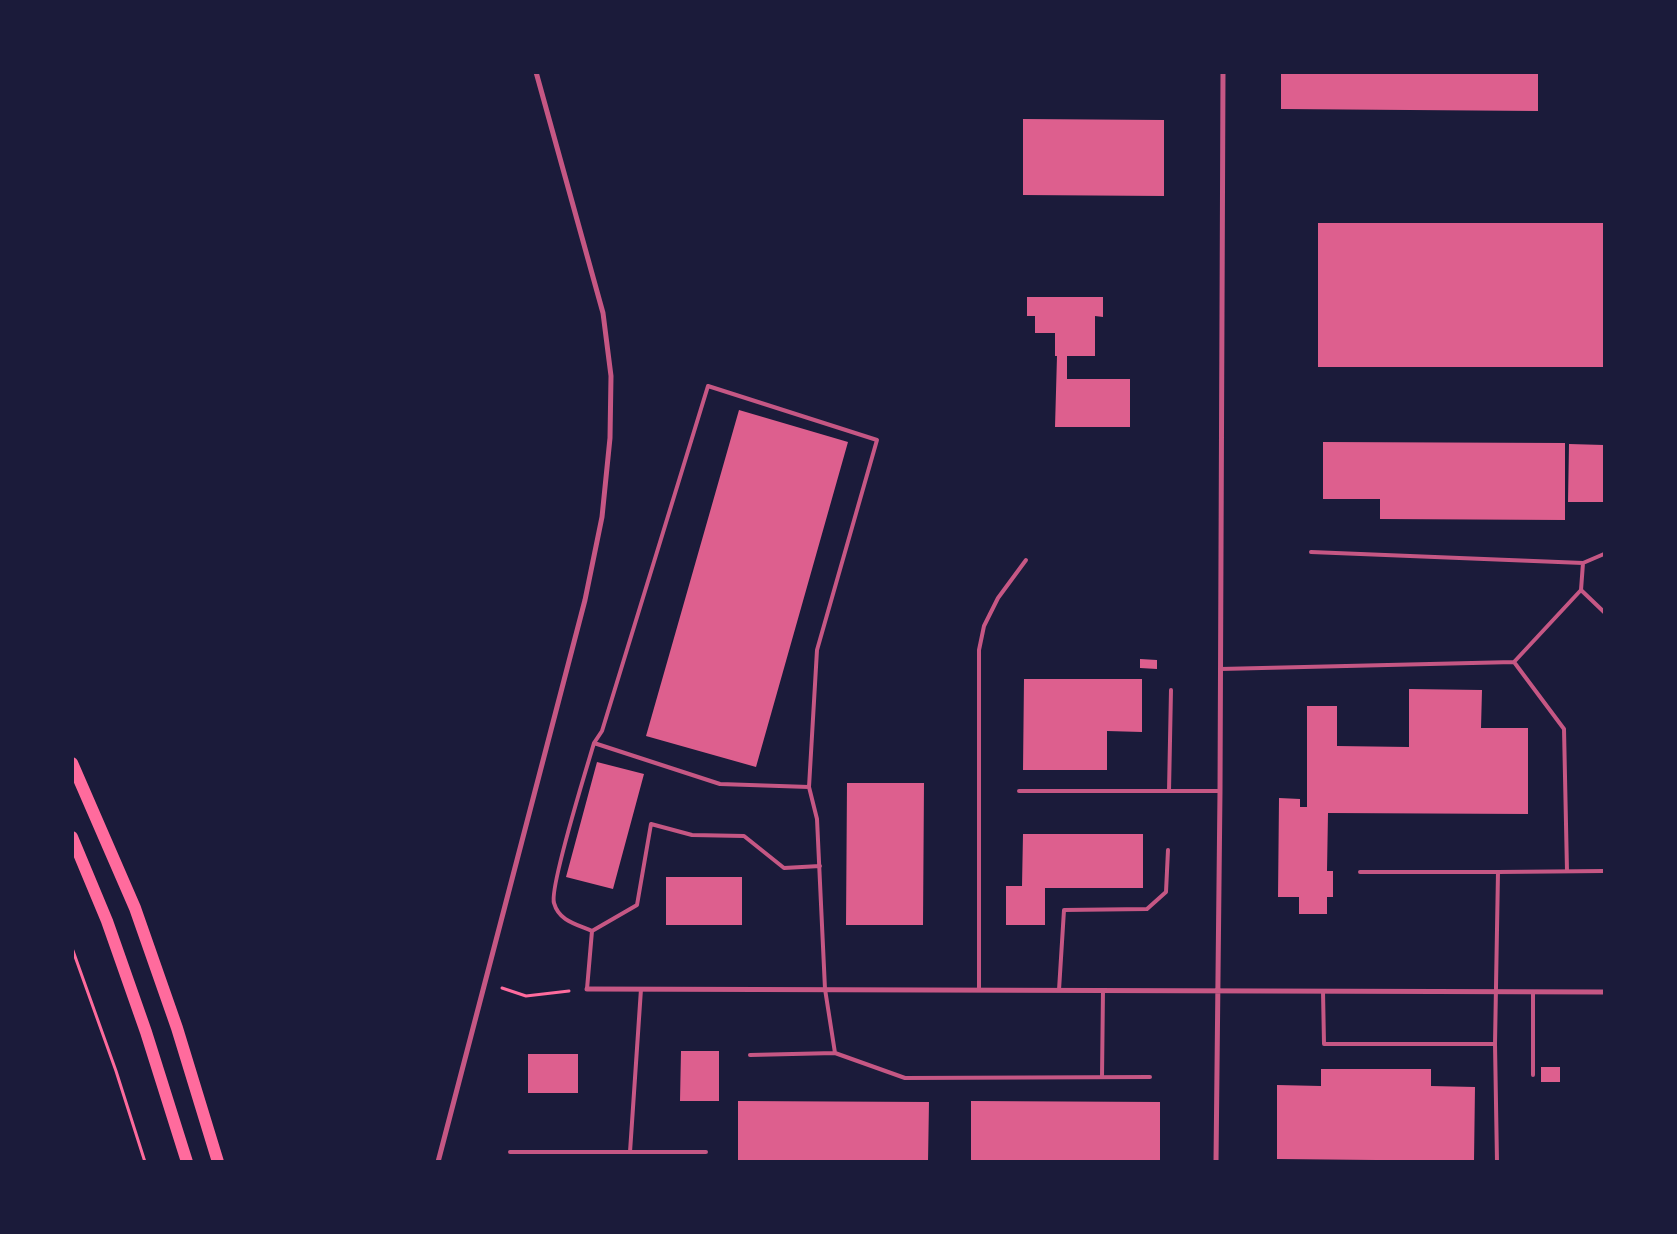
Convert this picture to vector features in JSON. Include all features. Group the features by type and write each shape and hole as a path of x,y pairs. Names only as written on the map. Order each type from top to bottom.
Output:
{"main road":[{"path":"72,763 135,908 177,1028 218,1162"},
{"path":"72,837 107,921 146,1032 187,1162"}],"street":[{"path":"438,1162 585,600 602,517 610,438 611,376 603,313 536,72"},
{"path":"1216,1162 1224,72"},
{"path":"587,989 1604,992"}],"lane":[{"path":"592,931 564,919 553,901 557,875 594,743 602,731 708,386 877,440 816,650 809,787 817,819 825,989 835,1053"},
{"path":"1310,552 1583,563 1604,554"},
{"path":"979,990 980,650 984,626 998,598 1026,560"},
{"path":"1220,669 1514,662 1581,590 1583,563"},
{"path":"1581,590 1604,612"},
{"path":"1514,662 1564,729 1567,871"},
{"path":"1169,791 1171,690"},
{"path":"594,743 720,784 809,787"},
{"path":"1019,791 1220,791"},
{"path":"592,931 637,905 651,824 692,835 744,836 784,868 820,866"},
{"path":"1059,990 1064,910 1147,909 1166,892 1168,850"},
{"path":"1360,872 1604,871"},
{"path":"1497,1162 1495,1044 1498,872"},
{"path":"587,989 592,931"},
{"path":"630,1152 641,989"},
{"path":"1102,1077 1103,990"},
{"path":"1323,991 1324,1044 1495,1044"},
{"path":"1533,992 1533,1075"},
{"path":"750,1054 835,1053 905,1078 1150,1077"},
{"path":"510,1152 706,1152"}],"path":[{"path":"72,948 116,1071 145,1162"},
{"path":"485,981 511,993 526,996 587,989"}],"building":[{"path":"1281,72 1538,72 1538,111 1281,109"},
{"path":"1023,119 1164,120 1164,196 1023,195"},
{"path":"1318,223 1604,223 1604,367 1318,367"},
{"path":"1027,297 1103,297 1103,317 1095,316 1095,356 1067,356 1067,379 1130,379 1130,427 1055,427 1057,356 1055,356 1055,333 1035,333 1035,316 1027,316"},
{"path":"739,410 848,442 756,767 646,736"},
{"path":"1323,442 1565,443 1565,520 1380,519 1380,499 1323,499"},
{"path":"1569,444 1604,445 1604,502 1568,502"},
{"path":"1140,659 1157,660 1157,669 1140,668"},
{"path":"1024,679 1142,679 1142,732 1107,731 1107,770 1023,770"},
{"path":"1409,689 1482,690 1481,728 1528,728 1528,814 1328,813 1327,871 1333,871 1333,897 1327,897 1327,914 1299,914 1299,897 1278,897 1279,798 1300,799 1300,807 1307,807 1307,706 1337,706 1337,746 1409,747"},
{"path":"597,762 644,774 613,889 566,877"},
{"path":"847,783 924,783 923,925 846,925"},
{"path":"1023,834 1143,834 1143,888 1045,888 1045,925 1006,925 1006,886 1022,886"},
{"path":"666,877 742,877 742,925 666,925"},
{"path":"681,1051 719,1051 719,1101 680,1101"},
{"path":"528,1054 578,1054 578,1093 528,1093"},
{"path":"1541,1067 1560,1067 1560,1082 1541,1082"},
{"path":"1321,1069 1431,1069 1431,1086 1475,1087 1474,1161 1277,1159 1277,1085 1321,1086"},
{"path":"738,1101 929,1102 928,1162 738,1162"},
{"path":"971,1101 1160,1102 1160,1162 971,1162"}]}
